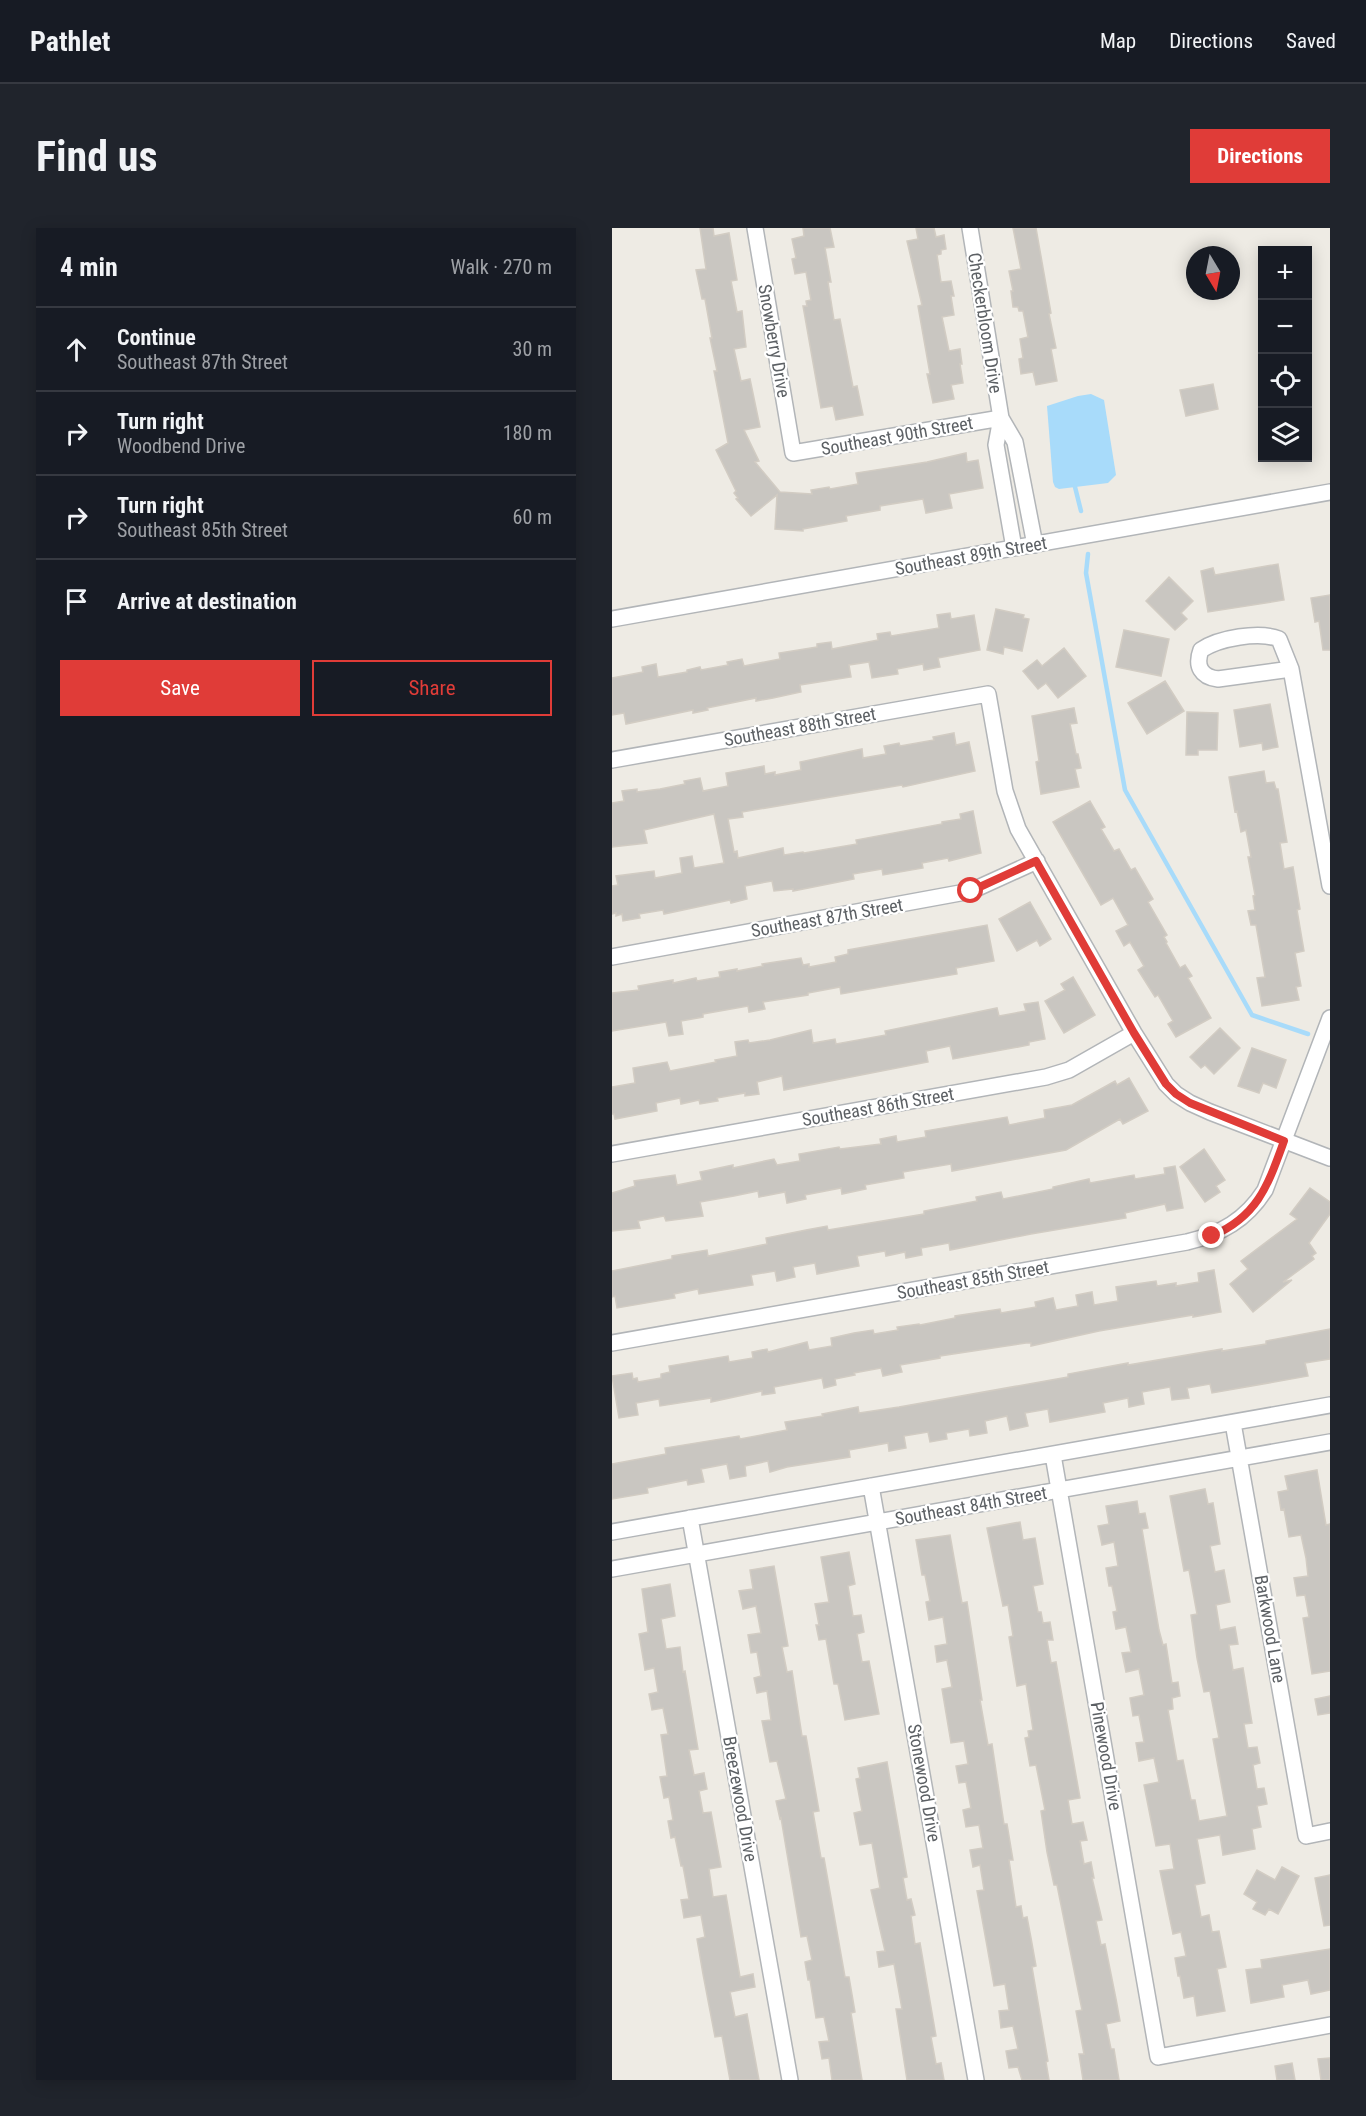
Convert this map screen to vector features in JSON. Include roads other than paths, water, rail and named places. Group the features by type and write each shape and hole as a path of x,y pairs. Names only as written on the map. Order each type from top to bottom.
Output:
{"street":[{"name":"Snowberry Drive","path":"755,228 793,453"},
{"name":"Checkerbloom Drive","path":"970,228 1001,418 996,445 1014,548"},
{"name":"Southeast 90th Street","path":"793,453 1001,418"},
{"name":"Checkerbloom Drive","path":"1001,418 1015,442 1035,545"},
{"name":"Southeast 89th Street","path":"612,620 1330,492"},
{"path":"1291,669 1218,679 1209,678 1200,670 1198,657 1201,650 1217,642 1259,634 1279,639 1291,669 1330,886"},
{"name":"Southeast 88th Street","path":"612,760 988,694 1009,805 1018,829 1036,861"},
{"path":"1036,861 1134,1033 1166,1084 1176,1094 1210,1112 1330,1158"},
{"name":"Southeast 87th Street","path":"612,957 971,891 1036,861"},
{"name":"Southeast 85th Street","path":"612,1343 1212,1236 1236,1223 1257,1202 1274,1170 1330,1018"},
{"name":"Southeast 86th Street","path":"612,1154 1046,1077 1069,1070 1134,1033"},
{"name":"Southeast 84th Street","path":"612,1532 1330,1405"},
{"name":"Barkwood Lane","path":"1233,1423 1306,1836 1330,1831"},
{"name":"Southeast 84th Street","path":"612,1569 1330,1442"},
{"name":"Pinewood Drive","path":"1053,1455 1158,2057 1330,2025"},
{"name":"Stonewood Drive","path":"871,1486 976,2080"},
{"name":"Breezewood Drive","path":"690,1518 790,2080"}],"water":[{"path":"1091,394 1104,400 1116,475 1108,483 1059,489 1053,482 1047,406"}],"waterway":[{"path":"1075,487 1081,511"},
{"path":"1088,554 1086,573 1125,790 1252,1015 1308,1034"}]}
